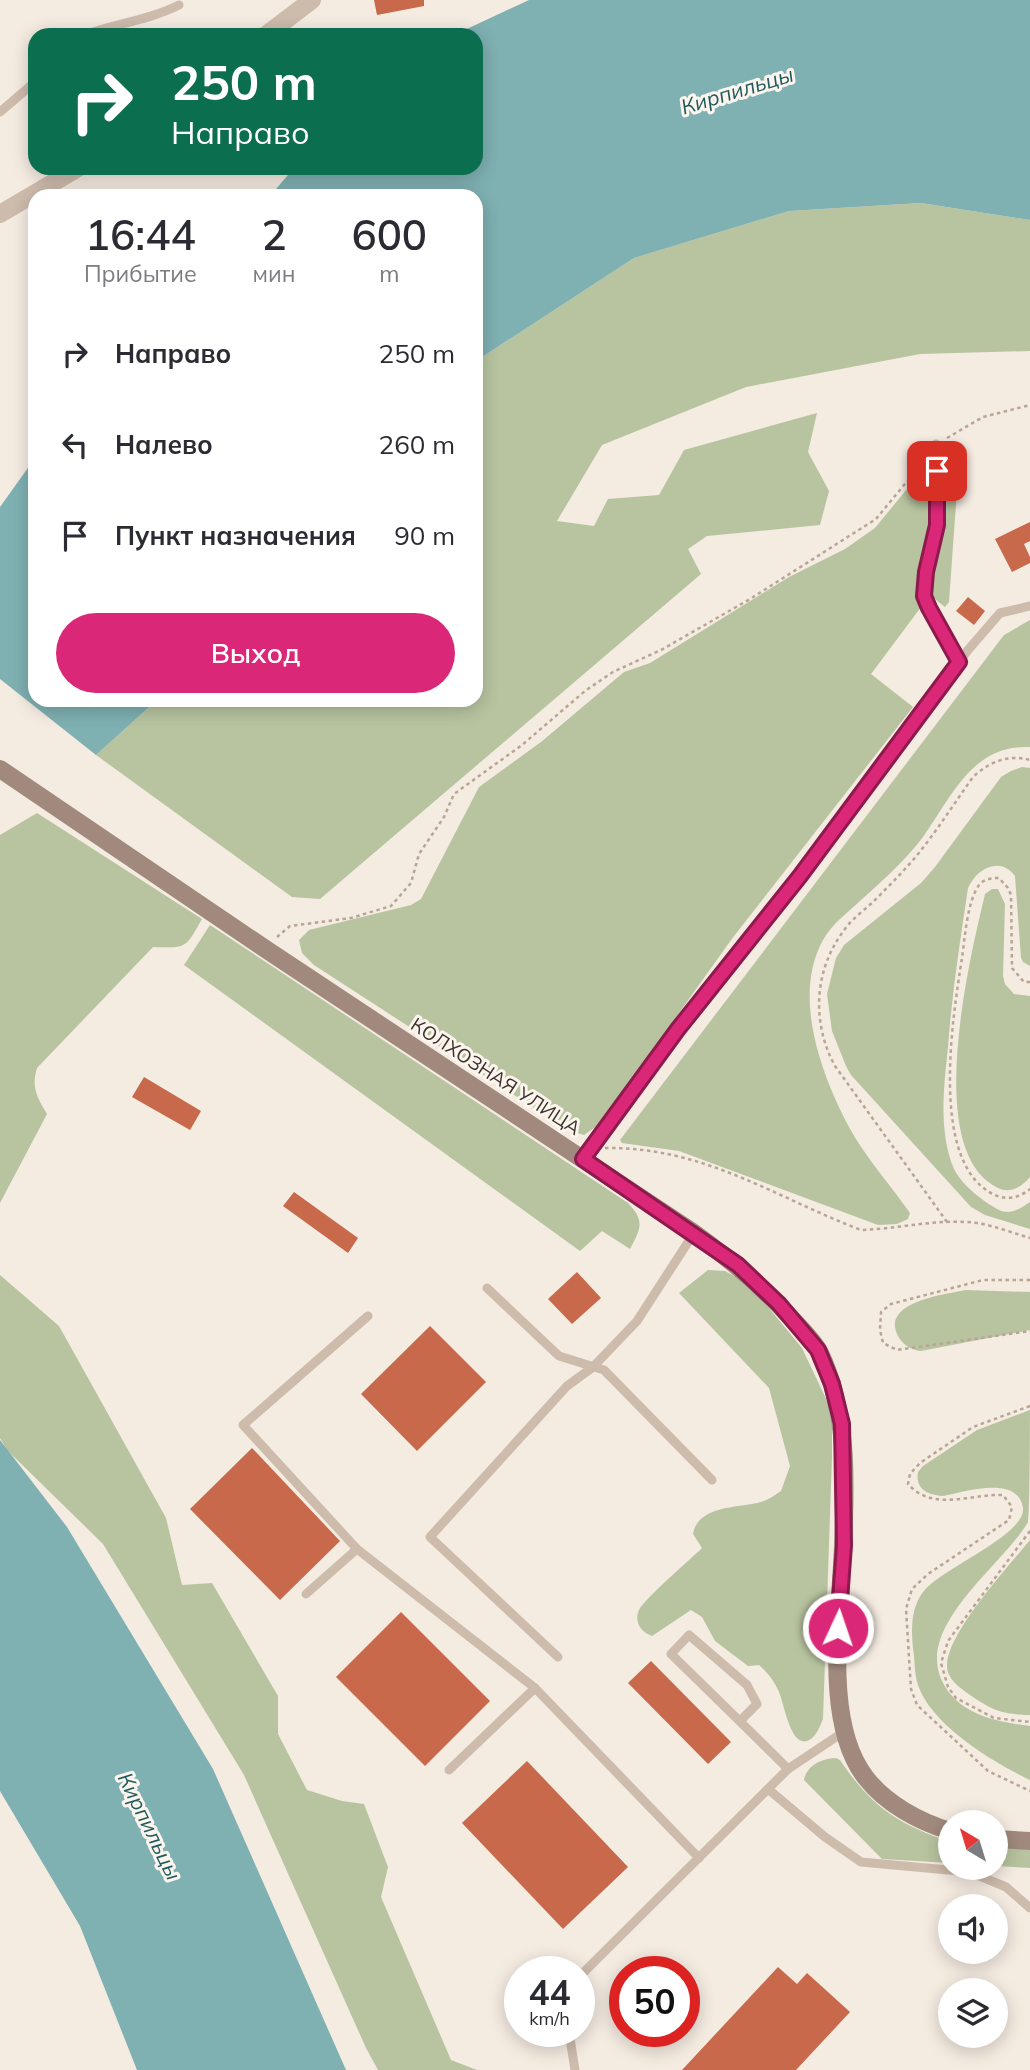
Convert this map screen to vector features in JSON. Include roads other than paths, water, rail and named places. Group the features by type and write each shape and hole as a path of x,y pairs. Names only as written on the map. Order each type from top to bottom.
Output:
{"main road":[{"name":"КОЛХОЗНАЯ УЛИЦА","path":"0,769 264,948 587,1154 738,1265 779,1304 818,1350 832,1384 842,1424 844,1545 837,1655 845,1731 855,1760 867,1779 891,1802 938,1828"},
{"path":"1008,1840 1030,1841"}],"street":[{"path":"275,28 312,0"},
{"path":"42,189 66,175"},
{"path":"0,214 28,197"}],"lane":[{"path":"105,28 160,14 179,5"},
{"path":"0,112 28,88"},
{"path":"936,444 937,525 926,572 924,596 959,662"},
{"path":"587,1154 678,1029 800,876 959,662 1000,613 1030,606"},
{"path":"558,1657 430,1537 567,1386 593,1367 637,1321 694,1233"},
{"path":"488,1288 559,1356 604,1370 712,1480"},
{"path":"368,1316 243,1425 357,1549 535,1688 699,1858"},
{"path":"306,1594 357,1549"},
{"path":"740,1721 757,1704 747,1685 688,1635 671,1654 788,1769"},
{"path":"449,1770 535,1688"},
{"path":"595,1960 788,1769 845,1731"},
{"path":"768,1789 825,1838 861,1862 970,1872 1006,1887 1030,1908"},
{"path":"571,2047 575,2070"}],"water":[{"name":"Кирпильцы","path":"529,0 1030,0 1030,220 921,203 789,211 634,258 483,356 483,189 276,189 288,175 483,175 483,28 469,28"},
{"path":"28,468 28,701 0,679 0,507"},
{"path":"35,707 149,707 96,755"},
{"name":"Кирпильцы","path":"0,1440 67,1527 213,1769 346,2070 137,2070 80,1926 0,1791"}]}
